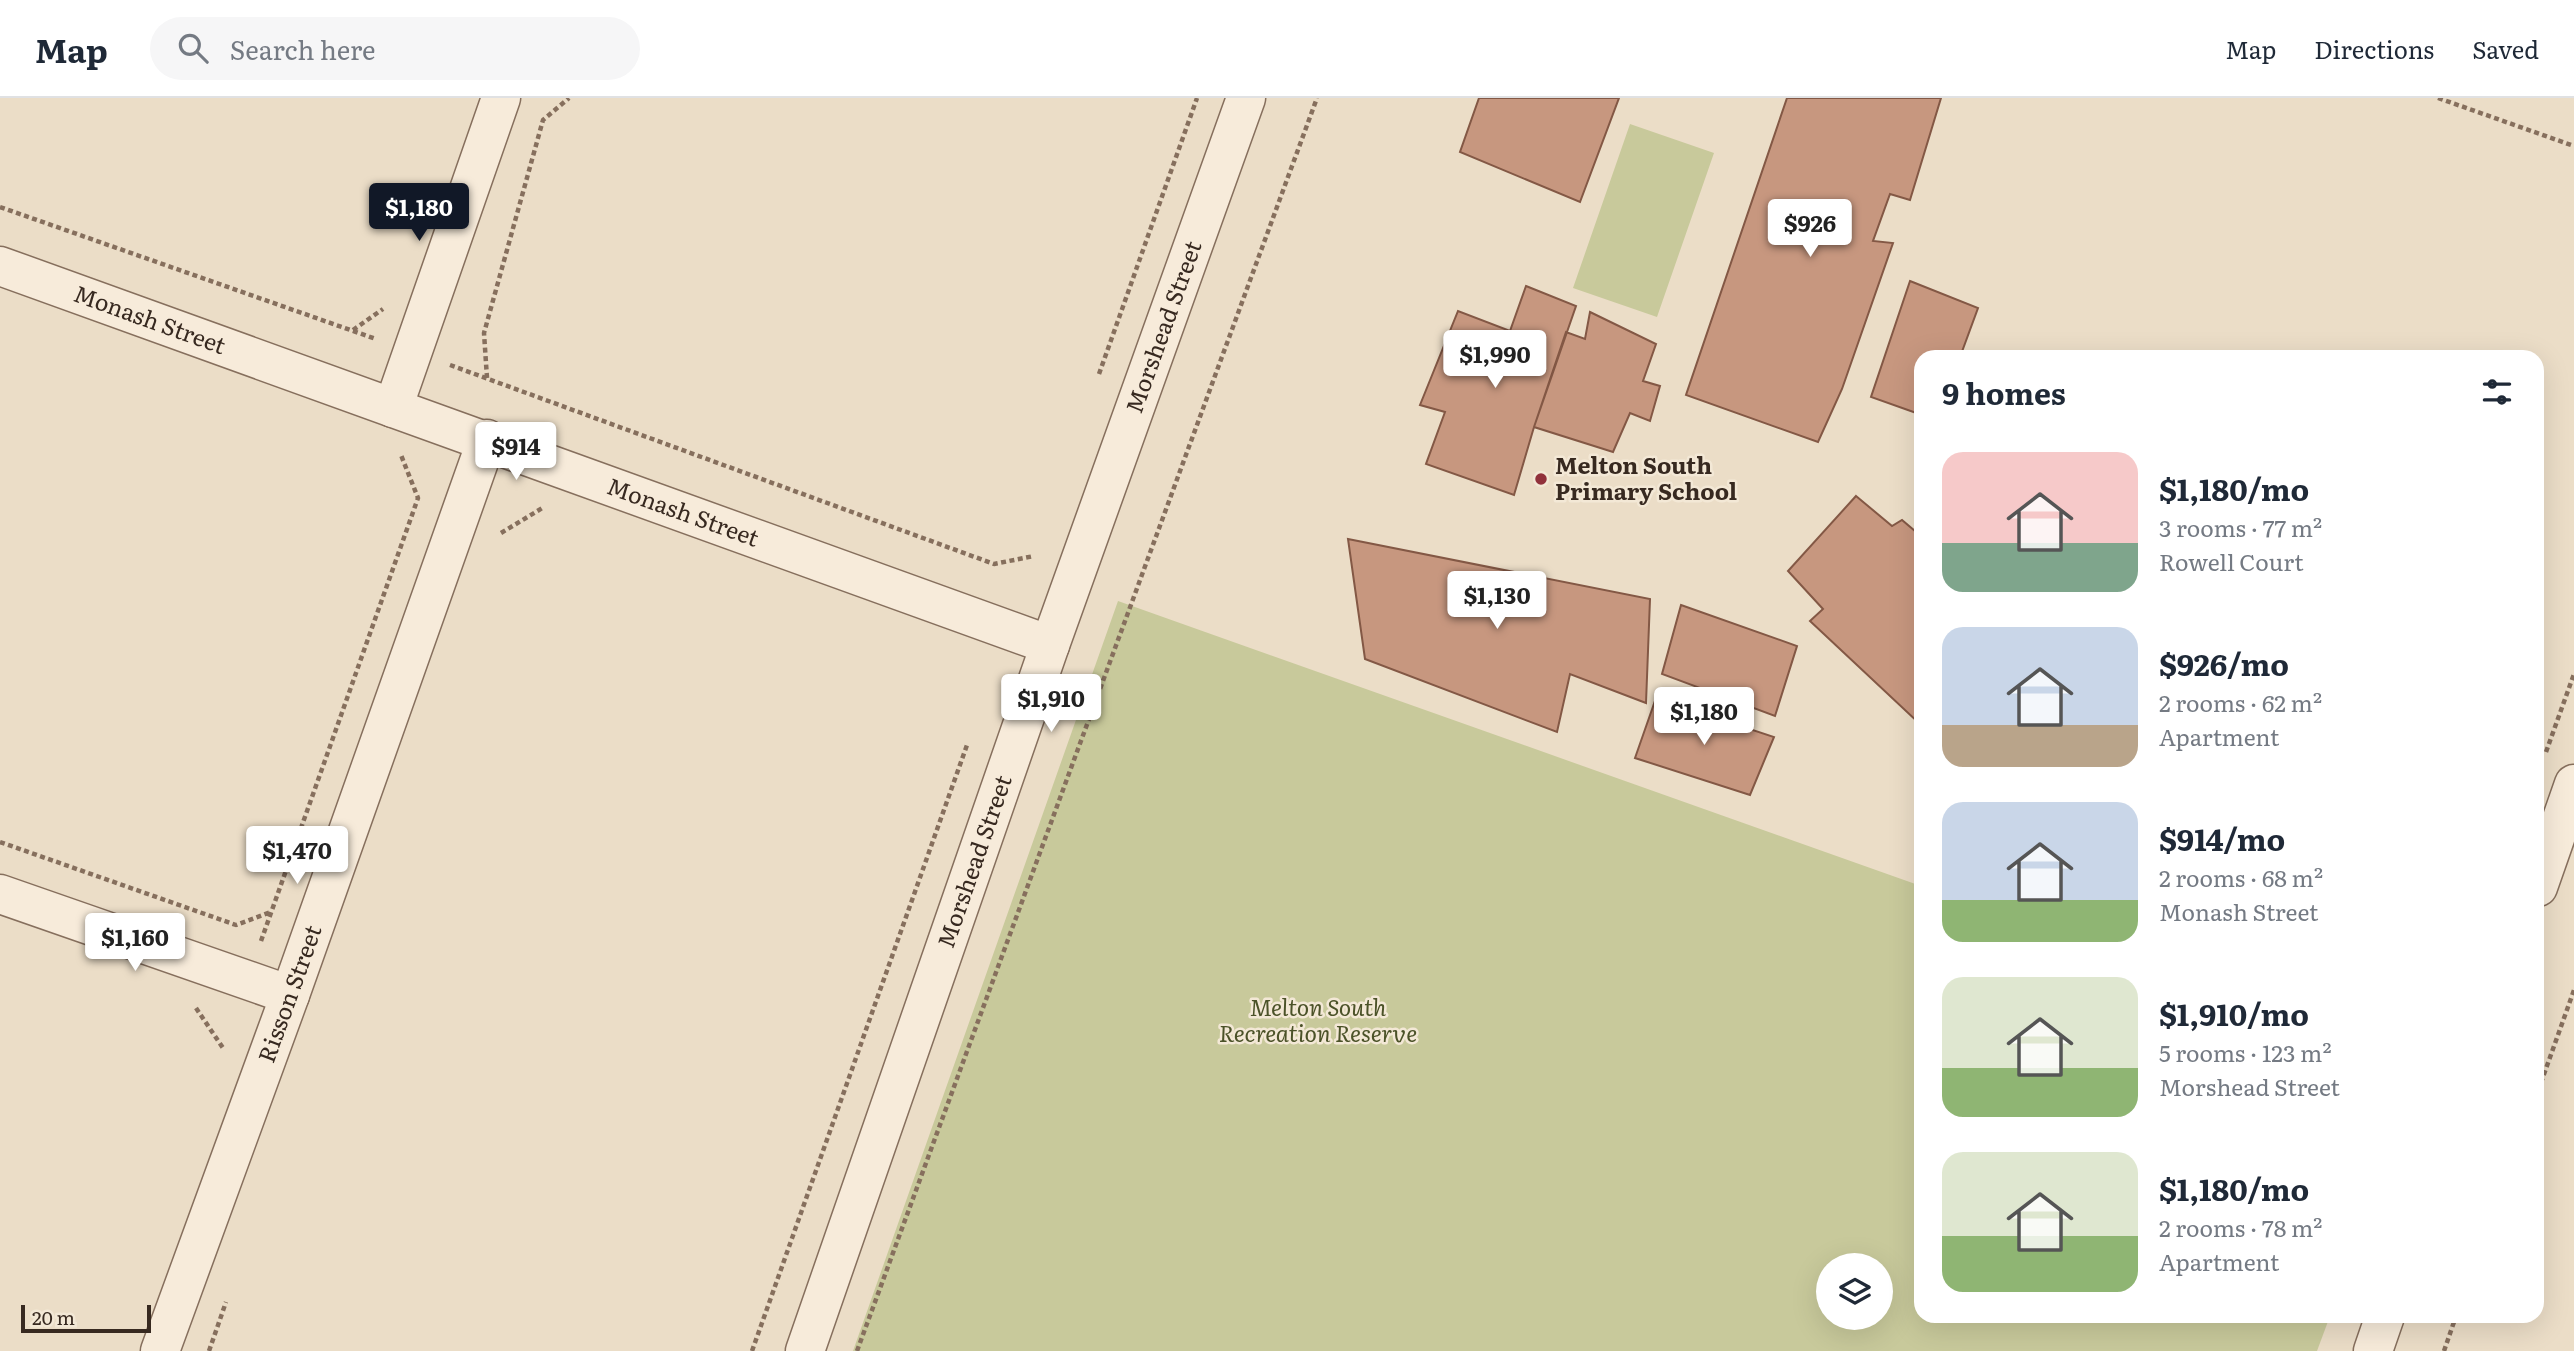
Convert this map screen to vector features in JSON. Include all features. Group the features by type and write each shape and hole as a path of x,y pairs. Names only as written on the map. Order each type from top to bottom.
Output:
{"street":[{"path":"393,408 501,98"},
{"name":"Morshead Street","path":"805,1351 1050,645 1246,98"},
{"name":"Monash Street","path":"0,265 393,408 487,439 1050,645"},
{"name":"Risson Street","path":"160,1351 290,995 487,439"},
{"path":"2544,870 2574,784"},
{"path":"0,894 290,995"},
{"path":"2373,1351 2383,1323"}],"path":[{"path":"487,378 484,333 543,120 569,98"},
{"path":"857,1351 1317,98"},
{"path":"2438,98 2574,146"},
{"path":"0,207 487,378 994,564 1034,556"},
{"path":"218,1061 418,498 401,453"},
{"path":"497,544 502,531 555,501"},
{"path":"2544,759 2574,674"},
{"path":"0,842 236,925 271,912"},
{"path":"2544,1074 2574,990"},
{"path":"209,1351 226,1301"},
{"path":"2444,1351 2454,1323"}],"green space":[{"path":"1630,124 1714,153 1657,317 1573,288"},
{"name":"Melton South Recreation Reserve","path":"1118,601 1914,884 1914,1323 2327,1323 2317,1351 853,1351"}],"building":[{"path":"1479,98 1619,98 1580,202 1460,152"},
{"path":"1787,98 1941,98 1910,200 1890,194 1873,241 1893,243 1842,389 1818,442 1686,395"},
{"path":"1910,281 1978,308 1963,350 1914,350 1914,412 1871,397"},
{"path":"1526,286 1576,306 1534,427 1514,495 1426,464 1445,412 1420,405 1458,311 1510,331"},
{"path":"1590,312 1656,344 1643,381 1660,386 1650,421 1630,413 1613,452 1534,427 1566,332 1585,339"},
{"path":"1856,496 1892,526 1902,520 1914,530 1914,718 1810,621 1823,609 1788,571"},
{"path":"1348,539 1650,599 1646,703 1570,674 1557,732 1365,659"},
{"path":"1681,605 1797,646 1775,716 1662,674"},
{"path":"1656,698 1774,737 1750,795 1635,758"}],"place":[{"name":"Melton South Primary School","path":"1541,479"}]}
